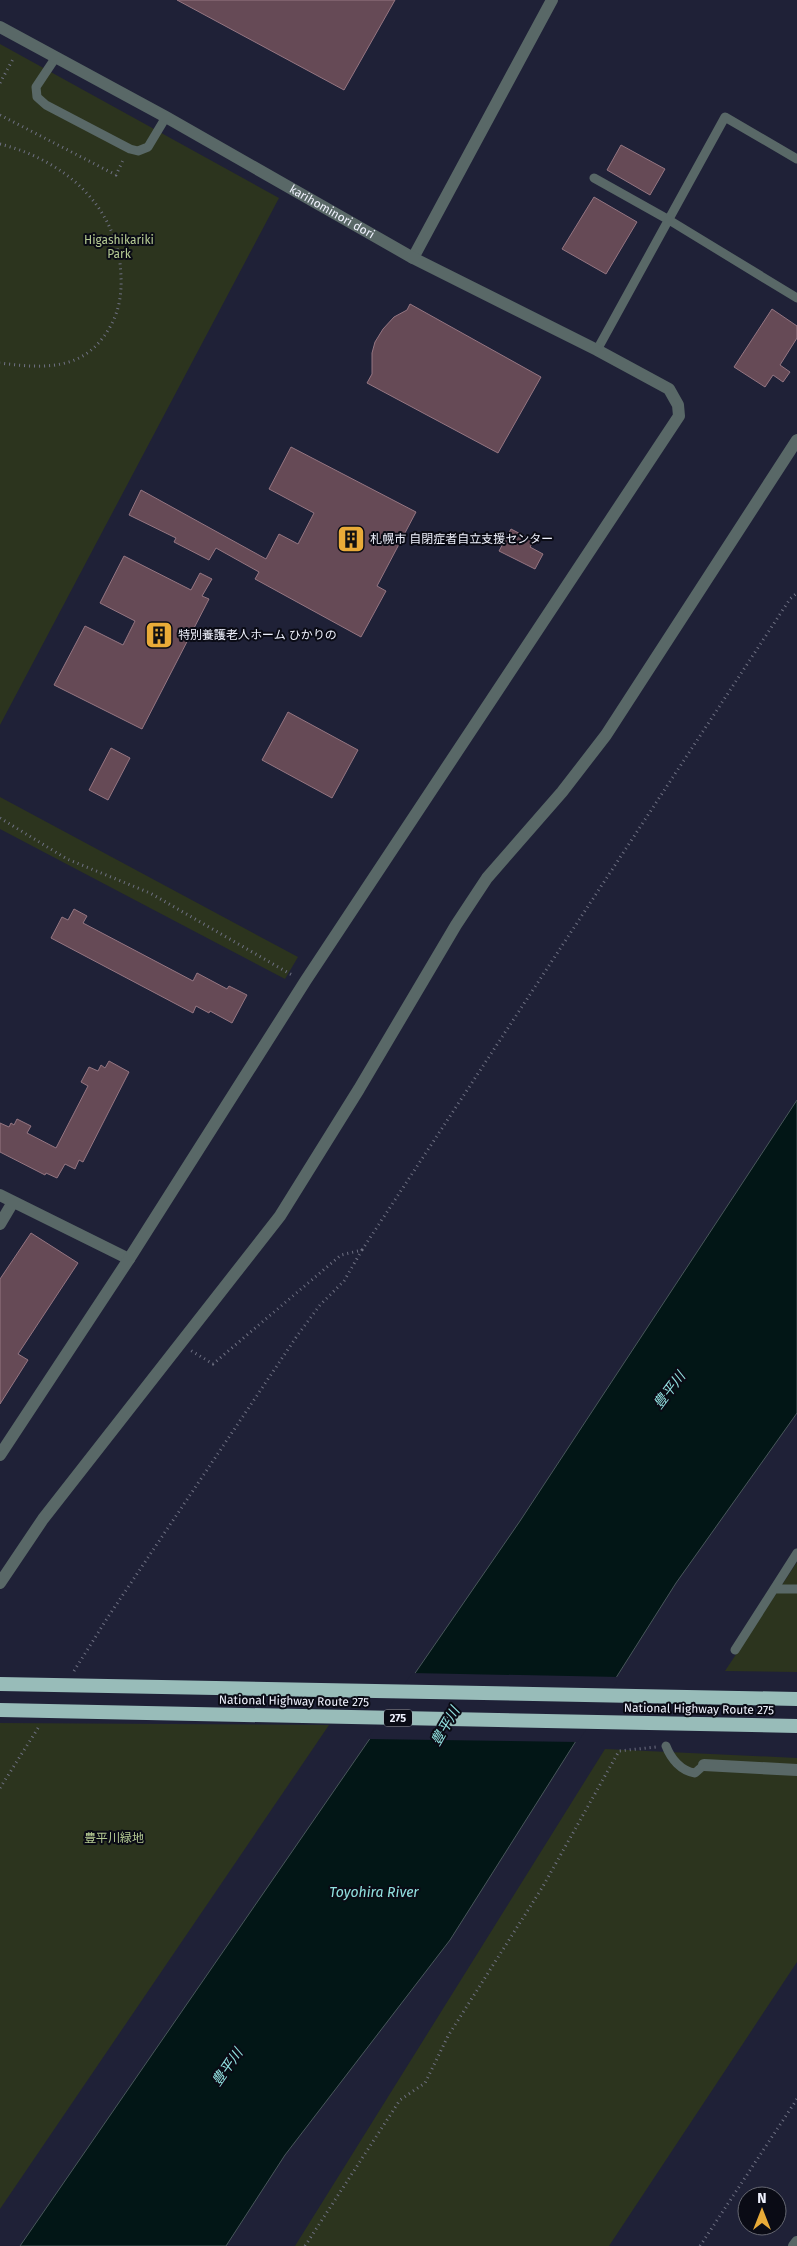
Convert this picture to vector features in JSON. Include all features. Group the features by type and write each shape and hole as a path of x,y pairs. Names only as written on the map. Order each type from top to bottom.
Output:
{"highway":[{"name":"National Highway Route 275","path":"0,1684 797,1699"},
{"name":"National Highway Route 275","path":"0,1710 797,1726"}],"street":[{"path":"412,258 552,0"},
{"name":"karihominori dori","path":"0,27 166,117 412,258 597,350 669,389 678,406 679,416 674,425 306,980 129,1259"},
{"path":"0,1583 43,1519 280,1216 360,1089 456,925 487,878 562,792 606,735 797,440"},
{"path":"0,1195 129,1259 0,1455"},
{"path":"0,1224 13,1202"},
{"path":"704,1765 797,1770"},
{"path":"794,2246 797,2242"}],"lane":[{"path":"56,58 36,88 37,97 46,105 130,149 138,151 148,148 166,117"},
{"path":"597,350 725,118 797,159"},
{"path":"594,178 669,220 797,298"},
{"path":"735,1650 797,1553"},
{"path":"774,1589 797,1590"},
{"path":"666,1746 674,1761 687,1772 695,1773 704,1765"}],"path":[{"path":"0,83 13,59"},
{"path":"0,114 116,175"},
{"path":"0,144 44,160 66,175 85,192 109,223 118,253 122,285 117,310 107,332 100,343 74,361 44,366 0,363"},
{"path":"72,1675 108,1617 297,1336 320,1305 344,1281 362,1250 785,608 797,593"},
{"path":"0,818 67,859 150,893 292,976"},
{"path":"179,1344 212,1364 341,1255 362,1250"},
{"path":"0,1788 41,1724"},
{"path":"305,2246 400,2100 425,2083 448,2036 542,1888 619,1751 666,1746"},
{"path":"700,2246 797,2099"}],"green space":[{"name":"Higashikariki Park","path":"0,44 279,198 0,725"},
{"path":"0,797 298,957 285,979 0,829"},
{"path":"797,1562 797,1672 725,1671"},
{"name":"豊平川緑地","path":"0,1723 329,1725 0,2209"},
{"path":"605,1749 797,1758 797,1962 609,2246 295,2246"}],"water":[{"name":"Toyohira River","path":"797,1100 797,1413 676,1583 450,1940 285,2155 226,2246 20,2246 520,1521"}],"pier":[{"path":"412,1673 620,1677 578,1742 367,1739"}],"building":[{"path":"177,0 395,0 344,90"},
{"path":"621,145 665,169 650,195 607,170"},
{"path":"594,197 637,222 606,274 562,249"},
{"path":"410,304 541,377 498,453 367,383 372,374 372,353 375,342 394,317 407,310"},
{"path":"772,309 797,326 797,338 780,365 790,372 783,382 773,375 765,387 734,367"},
{"name":"札幌市 自閉症者自立支援センター","path":"291,447 416,512 377,586 386,591 361,637 255,579 259,572 216,548 209,560 174,542 176,538 129,515 141,490 266,559 279,534 298,544 314,513 269,489"},
{"path":"511,529 534,541 530,547 543,554 535,569 499,551"},
{"name":"特別養護老人ホーム ひかりの","path":"124,556 191,590 200,573 212,579 202,596 209,599 142,729 54,685 85,626 123,645 135,621 100,603"},
{"path":"288,712 358,750 332,798 262,760"},
{"path":"111,748 130,758 108,800 89,790"},
{"path":"74,909 87,916 83,923 193,981 197,973 227,989 229,986 247,995 232,1023 196,1006 193,1013 51,938 62,917 68,920"},
{"path":"109,1061 129,1072 83,1162 79,1160 75,1169 65,1164 57,1178 46,1173 45,1175 0,1152 0,1123 9,1127 11,1123 14,1125 17,1119 31,1126 27,1133 56,1148 88,1086 81,1082 89,1067 98,1071 101,1065 105,1068"},
{"path":"31,1233 78,1263 18,1354 28,1360 0,1404 0,1279"}],"place":[{"name":"札幌市 自閉症者自立支援センター","path":"351,539"},
{"name":"特別養護老人ホーム ひかりの","path":"159,635"}],"water label":[{"name":"豊平川","path":"669,1390"},
{"name":"豊平川","path":"445,1726"},
{"name":"豊平川","path":"227,2067"}]}
